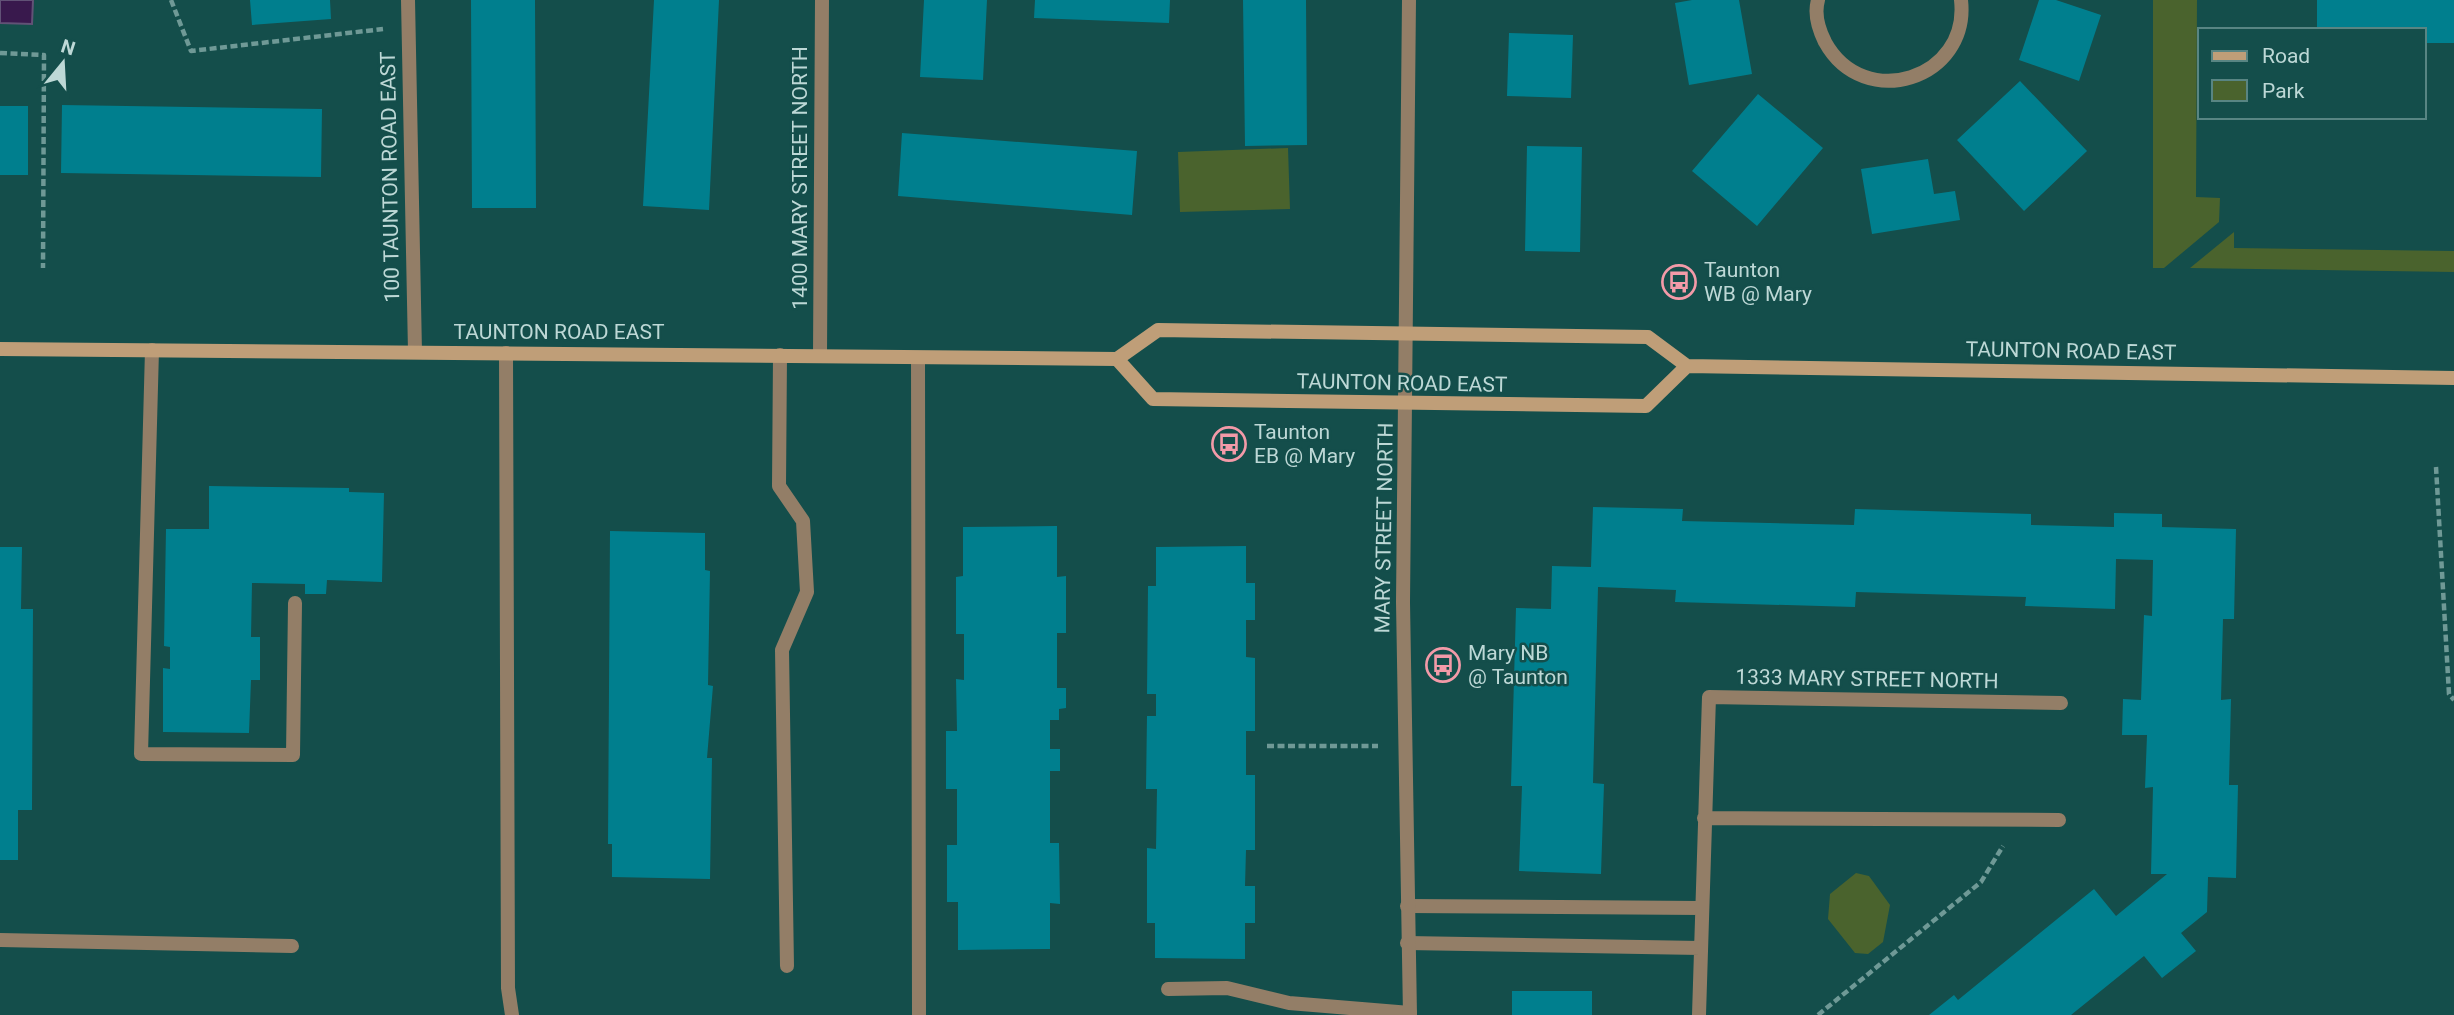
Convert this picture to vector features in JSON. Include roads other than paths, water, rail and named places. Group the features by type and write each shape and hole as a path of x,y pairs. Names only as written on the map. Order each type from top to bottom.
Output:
{"main road":[{"path":"1117,359 1158,330 1408,333 1648,337 1687,366"},
{"name":"TAUNTON ROAD EAST","path":"0,349 1117,359 1153,399 1406,404 1646,406 1687,366 2454,378"}],"street":[{"name":"100 TAUNTON ROAD EAST","path":"408,0 415,352"},
{"name":"1400 MARY STREET NORTH","path":"820,356 822,0"},
{"name":"MARY STREET NORTH","path":"1409,0 1408,333 1403,589 1409,1014"},
{"path":"1818,0 1820,31 1833,56 1857,75 1889,82 1925,72 1951,47 1961,24 1961,0"},
{"path":"152,350 141,754 293,755 295,603"},
{"path":"506,353 508,988 512,1015"},
{"path":"780,355 779,486 803,521 807,592 782,650 787,966"},
{"path":"918,358 919,1015"},
{"name":"1333 MARY STREET NORTH","path":"1699,1015 1700,908 1709,697 2061,703"},
{"path":"1704,818 2059,820"},
{"path":"1407,905 1700,908"},
{"path":"0,940 292,946"},
{"path":"1407,943 1700,948"},
{"path":"1168,989 1227,988 1289,1003 1409,1014"}],"place":[{"name":"Taunton WB @ Mary","path":"1679,282"},
{"name":"Taunton EB @ Mary","path":"1229,444"},
{"name":"Mary NB @ Taunton","path":"1443,665"}]}
